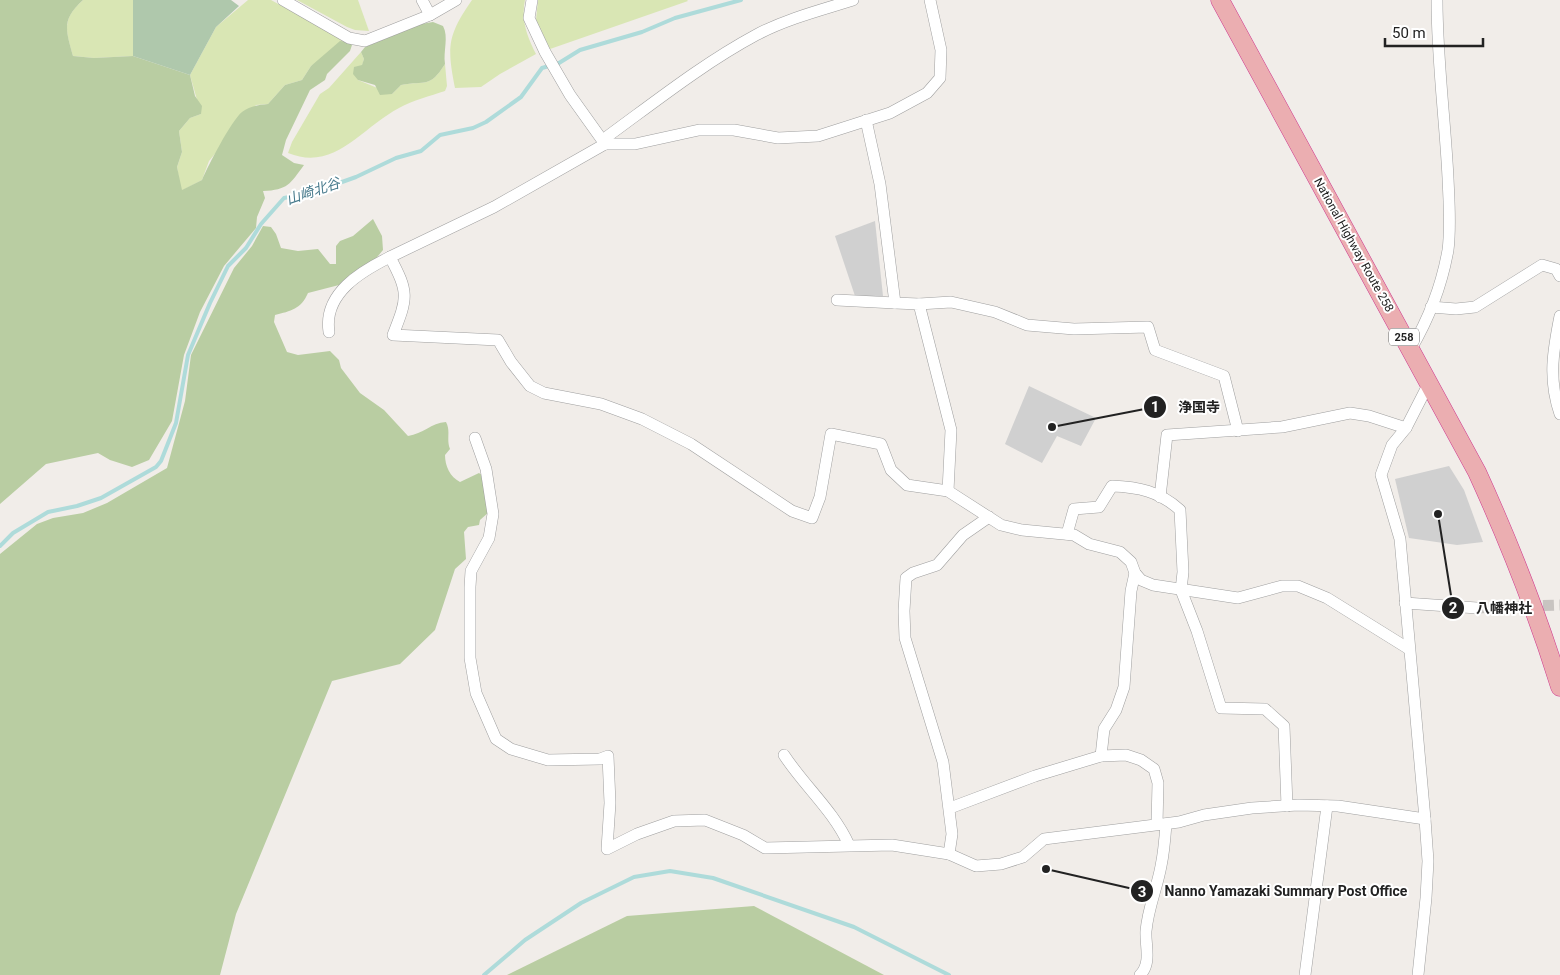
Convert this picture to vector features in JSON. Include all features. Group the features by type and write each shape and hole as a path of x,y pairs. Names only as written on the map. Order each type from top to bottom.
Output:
{"highway":[{"name":"National Highway Route 258","path":"1220,0 1477,472 1512,548 1540,623 1560,687"}],"street":[{"path":"283,0 349,38 365,41 430,14 456,0"},
{"path":"422,0 430,14"},
{"path":"532,0 529,18 545,52 570,95 605,144"},
{"path":"605,144 608,136 670,91 757,35 808,14 853,0"},
{"path":"329,332 329,318 343,288 358,274 390,256 480,212 494,208 605,144 635,144 699,130 734,130 778,138 818,136 890,113 927,93 940,78 941,50 930,0"},
{"path":"1410,349 1421,333 1431,307 1448,249 1449,216 1446,126 1437,49 1437,0"},
{"path":"866,120 880,184 895,303"},
{"path":"390,256 404,288 405,305 393,334 498,340 511,362 530,386 544,394 601,404 642,419 713,457 792,511 812,518 820,497 831,434 881,444 891,470 907,485 948,491 1001,525 1022,530 1074,535 1089,544 1120,552 1131,562 1135,573 1141,580 1153,585 1238,598 1282,586 1298,586 1327,598 1409,649"},
{"path":"1431,307 1456,309 1475,307 1542,265 1556,269 1560,276"},
{"path":"837,300 919,304 951,302 995,312 1027,325 1074,329 1148,327 1155,350 1224,376 1238,431"},
{"path":"919,304 951,430 948,491"},
{"path":"1560,316 1553,354 1552,375 1553,394 1560,414"},
{"path":"1418,975 1428,861 1425,819 1400,539 1382,475 1392,445 1406,428 1429,383"},
{"path":"1160,496 1166,435 1282,427 1350,413 1369,416 1406,428"},
{"path":"474,438 486,469 493,514 489,538 471,571 470,658 476,693 496,738 511,749 548,760 600,759 608,756 610,803 607,849 637,834 674,821 705,820 743,835 765,848 892,845 949,854 976,866 1001,864 1023,857 1044,839 1162,824 1229,811 1287,806 1327,806 1425,819"},
{"path":"1067,534 1074,509 1099,507 1112,486 1140,488 1171,502 1180,510 1183,572 1180,590 1197,631 1221,708 1265,709 1284,726 1287,806"},
{"path":"949,854 952,834 943,762 905,638 906,578 913,573 936,566 963,535 989,517"},
{"path":"1101,756 1104,730 1116,710 1124,687 1131,591 1135,573"},
{"path":"1405,603 1477,608"},
{"path":"950,808 1035,776 1101,756 1126,754 1154,768 1158,783 1162,824 1161,868 1146,930 1147,962 1140,975"},
{"path":"784,755 799,778 838,822 850,845"},
{"path":"1305,975 1327,806"}],"shaded area":[{"path":"875,221 883,296 855,296 835,236"},
{"path":"1029,386 1096,418 1081,446 1057,436 1042,463 1005,444"},
{"path":"1449,466 1464,490 1483,542 1457,545 1409,538 1395,479"}],"green space":[{"path":"0,0 83,0 68,20 67,32 73,56 94,58 133,56 190,75 195,96 202,106 201,114 190,118 179,131 182,152 177,167 182,190 202,180 226,134 242,112 254,106 268,104 285,85 302,80 311,66 340,41 348,42 352,45 350,51 327,74 325,80 310,90 286,140 282,155 294,163 304,165 288,185 278,189 263,191 265,198 257,217 256,228 224,266 200,312 184,355 172,421 149,460 132,467 110,460 98,453 46,464 0,504"},
{"path":"83,0 133,0 133,56 94,58 73,56 67,32 68,20"},
{"path":"133,0 231,0 239,6 216,27 190,75 133,56"},
{"path":"248,0 271,0 348,42 311,66 302,80 285,85 268,104 256,105 209,161 202,180 181,191 177,167 182,152 179,131 190,118 201,114 190,75 216,27"},
{"path":"297,0 358,0 369,31 355,30 347,27"},
{"path":"472,0 525,0 524,15 526,28 536,54 481,87 455,88 450,52 451,42 458,23"},
{"path":"538,0 688,1 550,49 536,20"},
{"path":"433,22 443,26 446,39 445,64 440,72 431,80 401,85 392,94 380,95 375,85 358,80 353,74 354,67 362,65 364,59 361,52 365,47 421,24"},
{"path":"361,52 364,59 358,80 392,94 401,85 431,80 440,72 445,64 447,86 445,91 416,100 399,108 334,152 320,157 305,157 288,153 292,142 320,94 329,88"},
{"path":"373,219 382,236 383,250 373,262 350,275 339,285 308,293 299,306 275,315 274,322 287,352 298,355 330,351 339,360 341,368 360,393 384,410 408,436 436,424 446,422 450,449 445,455 445,459 451,474 460,482 479,473 483,476 489,512 480,520 479,525 468,527 464,532 466,559 455,569 435,630 400,664 332,681 236,914 220,975 0,975 0,554 37,524 53,518 83,513 107,503 167,468 185,401 191,355 234,268 252,246 263,226 271,227 276,234 281,248 298,251 318,249 330,264 336,264 336,246 340,241 353,236"},
{"path":"754,906 884,975 507,975 627,916"}],"waterway":[{"name":"山崎北谷","path":"0,546 13,533 48,512 77,506 101,498 156,467 161,461 176,423 188,355 210,303 228,266 246,248 261,224 284,198 314,192 356,177 396,158 421,151 440,135 473,128 486,122 521,97 542,68 559,63 580,50 642,32 675,18 741,0"},
{"path":"484,975 525,940 581,903 634,877 670,871 713,878 854,927 949,975"}],"tunnel":[{"path":"1477,608 1560,605"}],"place":[{"name":"浄国寺","path":"1052,427"},
{"name":"八幡神社","path":"1438,514"},
{"name":"Nanno Yamazaki Summary Post Office","path":"1046,869"}]}
